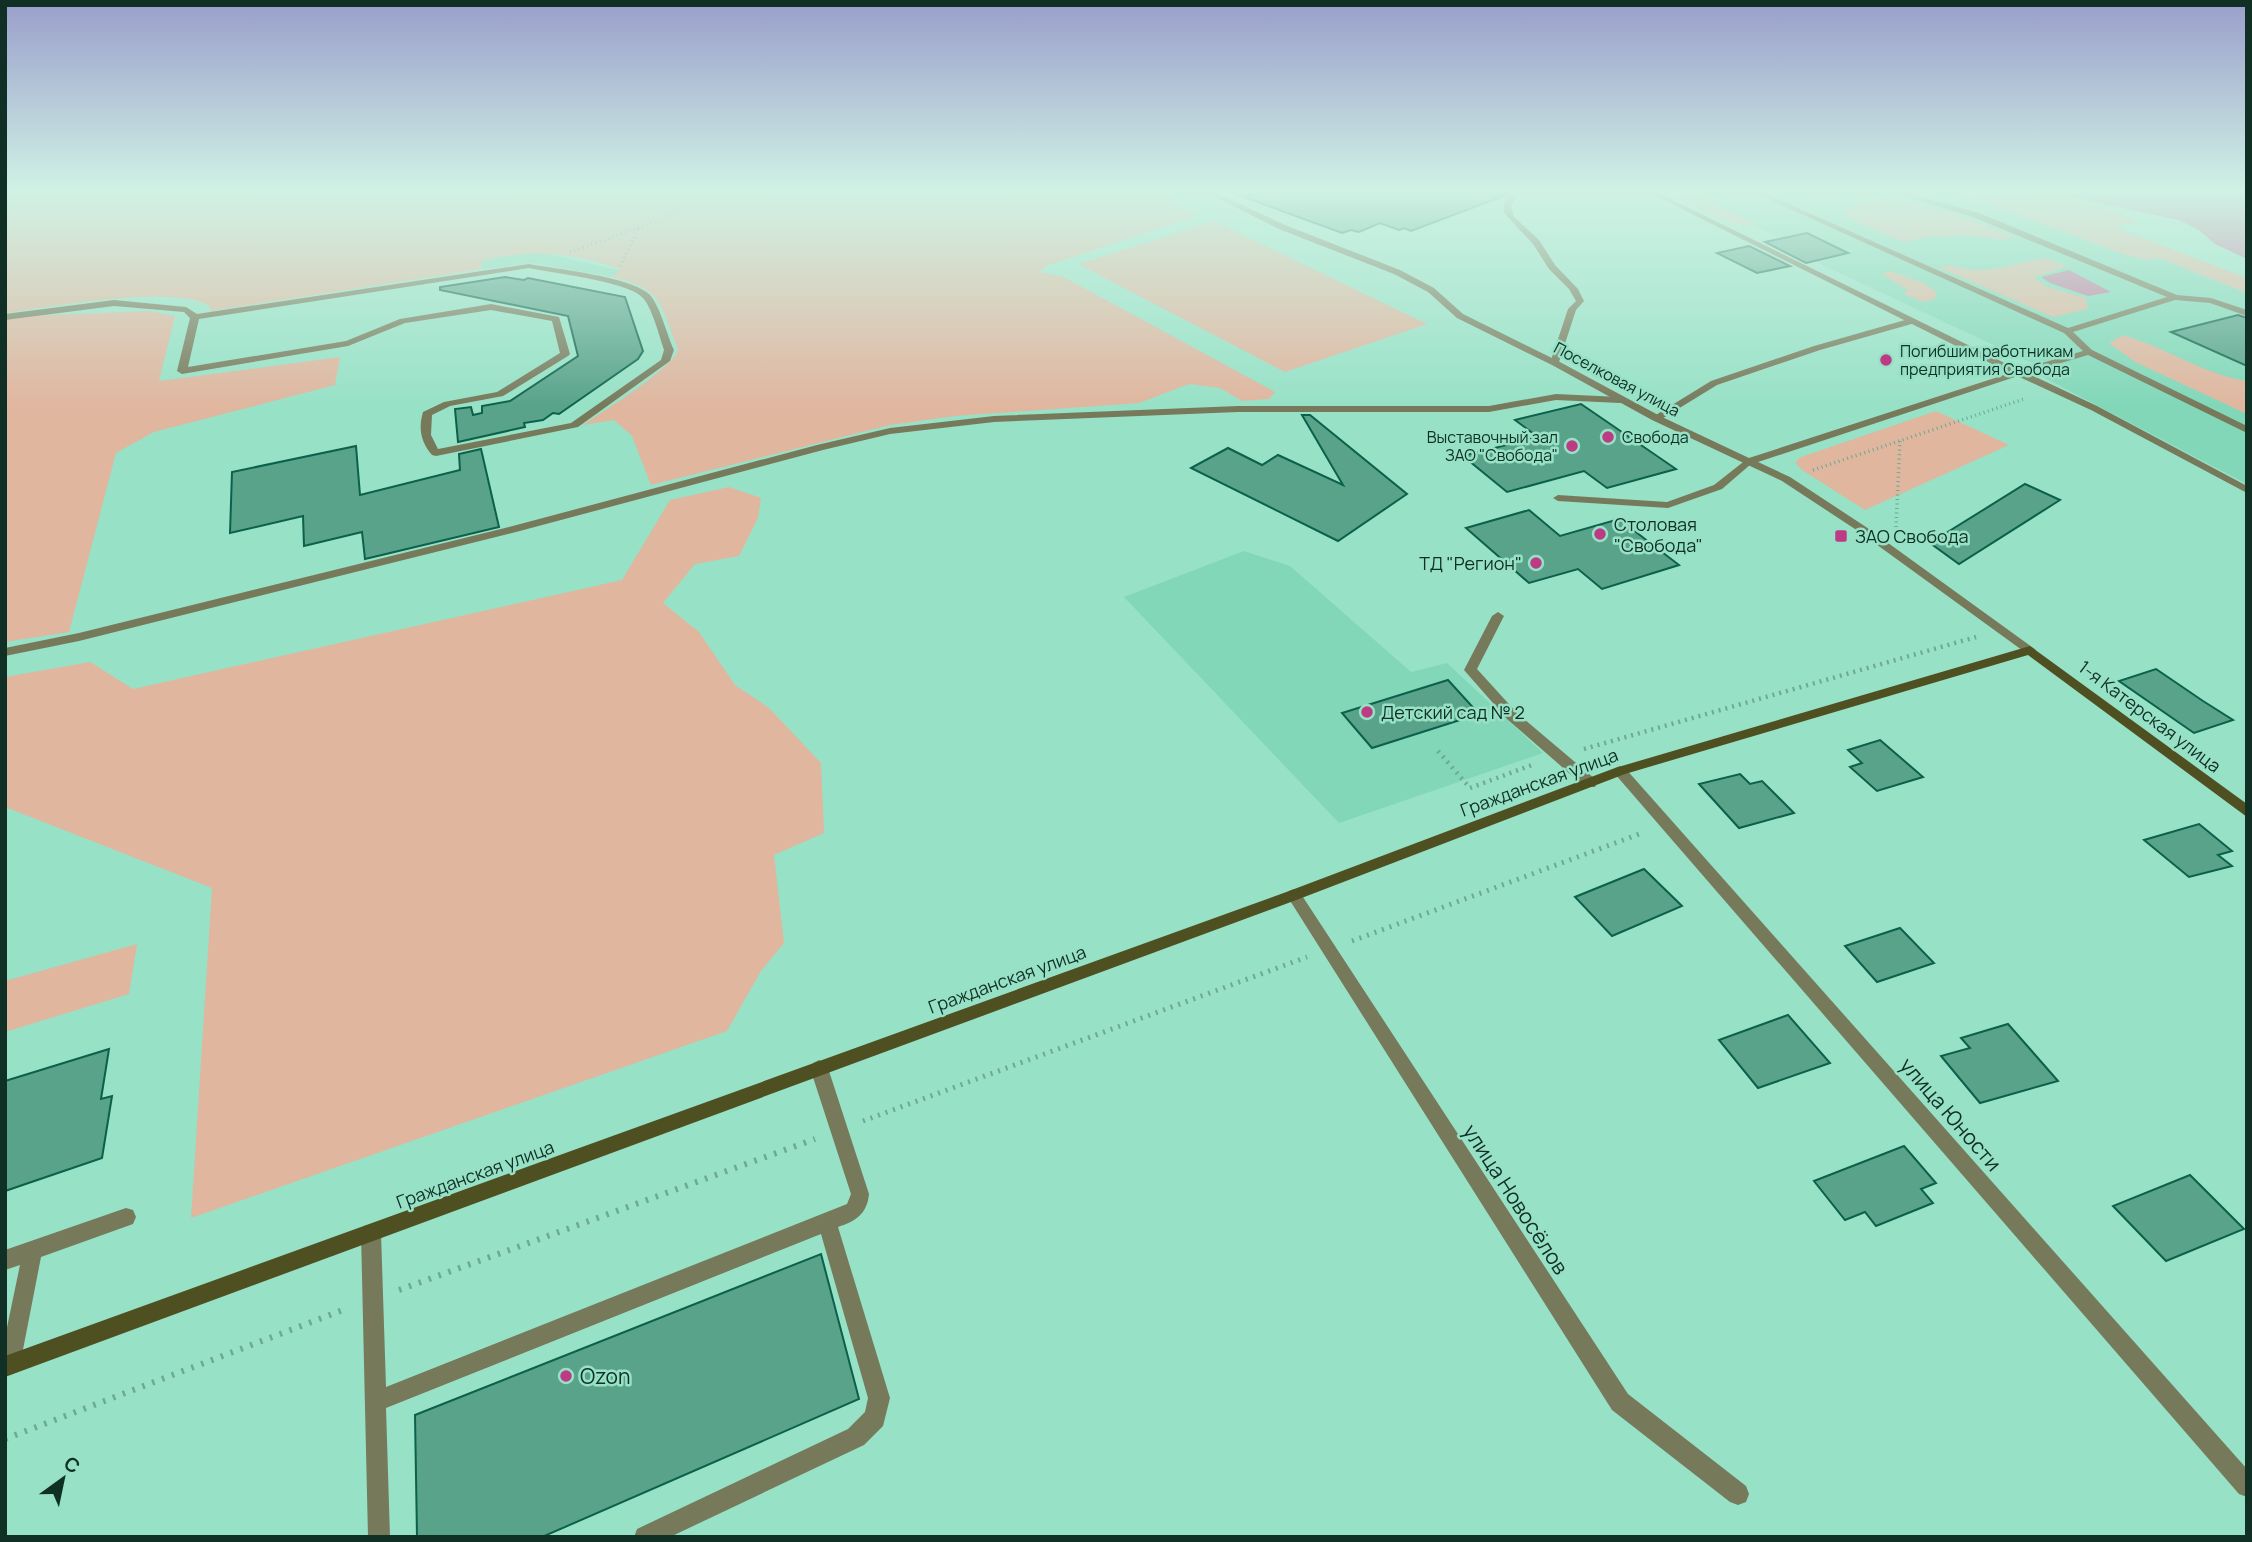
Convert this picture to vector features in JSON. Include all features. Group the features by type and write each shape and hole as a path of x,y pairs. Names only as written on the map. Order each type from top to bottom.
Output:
{"street":[{"name":"Поселковая улица","path":"1371,262 1431,290 1460,316 1555,363 1620,400 1786,479 1895,552 2030,650"},
{"path":"1549,262 1578,293 1580,301 1572,309 1555,363"},
{"path":"1793,262 2053,389 2247,490"},
{"path":"1913,262 2067,331 2089,352 2247,429"},
{"path":"2091,262 2175,296 2211,302 2247,313"},
{"path":"5,317 114,303 180,308 195,317 529,266 629,286 648,298 669,351 665,360 574,425 436,453 426,440 424,431 427,414 447,404 500,394 565,354 556,319 491,307 403,321 348,343 182,371 195,317"},
{"path":"2067,331 2175,296"},
{"path":"1656,418 1714,383 1817,348 1912,321"},
{"path":"1558,498 1668,505 1718,487 1747,462 2089,352"},
{"path":"5,652 79,637 512,530 890,431 994,419 1238,409 1489,409 1556,397 1620,400"},
{"path":"1498,616 1471,670 1512,716 1590,783"},
{"name":"Гражданская улица","path":"8,1366 1294,895 1620,772 2030,650"},
{"name":"1-я Катерская улица","path":"2030,650 2247,812"},
{"name":"улица Юности","path":"1620,772 2247,1486"},
{"name":"улица Новосёлов","path":"1294,895 1620,1402 1738,1494"},
{"path":"375,1402 856,1210 860,1203 860,1194 819,1068"},
{"path":"5,1260 126,1217"},
{"path":"645,1537 856,1437 875,1418 879,1398 827,1222"},
{"path":"371,1233 379,1537"},
{"path":"8,1366 32,1251"}],"path":[{"path":"529,266 541,262"},
{"path":"621,262 620,266 629,272 629,286"},
{"path":"1786,479 2053,389"},
{"path":"1895,552 1900,441"},
{"path":"1438,751 1470,788 1559,756 2003,630"}],"shaded area":[{"path":"5,262 481,262 482,269 210,311 210,306 193,300 141,297 80,302 5,313"},
{"path":"481,262 583,262 622,271 611,277 533,263 482,269"},
{"path":"597,262 1058,262 1046,266 1040,272 1064,277 1275,392 1269,399 1242,401 1220,388 1189,384 1139,403 955,416 890,425 651,485 632,436 614,420 583,425 652,377 674,357 678,349 657,300 641,287 611,277 621,270"},
{"path":"1299,262 1427,324 1285,372 1078,264"},
{"path":"1816,262 2169,262 2247,293 2247,484 2043,377 2053,373"},
{"path":"2026,262 2056,262 2067,266 2034,277 2045,286 2086,298 2088,309 2053,317 1940,268 1950,266 1986,270"},
{"path":"2169,262 2205,262 2247,278 2247,293"},
{"path":"2069,270 2111,292 2088,296 2050,283 2041,277"},
{"path":"1890,271 1926,284 1936,292 1935,299 1923,302 1904,294 1907,290 1882,274"},
{"path":"148,311 175,316 159,381 340,357 335,385 154,432 116,453 69,632 5,642 5,317"},
{"path":"2123,335 2215,373 2247,381 2247,414 2135,362 2109,343"},
{"path":"1936,411 2009,445 1865,510 1802,470 1795,462 1801,457"},
{"path":"729,487 761,498 758,518 739,556 695,564 663,603 699,632 735,685 769,708 821,763 824,833 774,855 784,943 761,971 727,1031 191,1218 212,888 5,807 5,677 90,662 133,689 622,580 670,500"},
{"name":"Детский сад № 2","path":"1244,551 1290,566 1411,672 1447,663 1543,753 1339,823 1124,597"},
{"path":"137,944 129,994 5,1032 5,981"}],"building":[{"path":"1735,262 1782,262 1790,266 1757,273"},
{"path":"505,277 524,280 528,278 625,297 643,351 638,359 559,414 553,413 543,420 524,423 525,427 458,442 455,409 471,407 473,415 482,413 482,406 510,401 578,356 568,316 440,290 440,287"},
{"path":"2238,315 2247,318 2247,366 2171,332"},
{"name":"Выставочный зал ЗАО \"Свобода\"","path":"1581,404 1676,469 1607,488 1584,471 1507,492 1463,456 1538,437 1515,420"},
{"path":"1302,415 1310,415 1407,494 1338,541 1191,468 1228,448 1262,465 1278,455 1343,485"},
{"path":"356,446 360,495 460,470 459,454 481,449 499,527 365,559 362,532 304,546 303,516 230,533 232,472"},
{"path":"2025,484 2060,500 1959,564 1930,543"},
{"path":"1529,510 1560,536 1619,519 1679,565 1602,589 1578,569 1529,583 1466,528"},
{"path":"2156,669 2233,720 2194,733 2119,681"},
{"path":"1448,680 1479,714 1372,748 1342,713"},
{"path":"1880,740 1923,777 1877,791 1850,767 1862,763 1848,750"},
{"path":"1740,774 1750,784 1762,781 1794,813 1739,828 1699,784"},
{"path":"2199,824 2232,851 2218,855 2232,866 2189,877 2144,840"},
{"path":"1644,869 1682,906 1612,936 1575,897"},
{"path":"1900,928 1934,963 1877,982 1845,946"},
{"path":"1788,1015 1830,1063 1758,1088 1719,1040"},
{"path":"2008,1024 2058,1081 1980,1103 1941,1056 1970,1048 1961,1038"},
{"path":"109,1049 101,1099 112,1096 102,1158 5,1191 5,1081"},
{"path":"1904,1146 1936,1183 1921,1189 1933,1203 1876,1226 1865,1212 1845,1220 1814,1181"},
{"path":"2190,1175 2244,1229 2166,1261 2113,1206"},
{"path":"821,1254 859,1399 542,1537 417,1537 415,1415"}],"place":[{"name":"Погибшим работникам предприятия Свобода","path":"1886,360"},
{"name":"Свобода","path":"1608,437"},
{"name":"Выставочный зал ЗАО \"Свобода\"","path":"1572,446"},
{"name":"Столовая \"Свобода\"","path":"1600,534"},
{"name":"ЗАО Свобода","path":"1841,536"},
{"name":"ТД \"Регион\"","path":"1536,563"},
{"name":"Детский сад № 2","path":"1367,712"},
{"name":"Ozon","path":"566,1376"}]}
